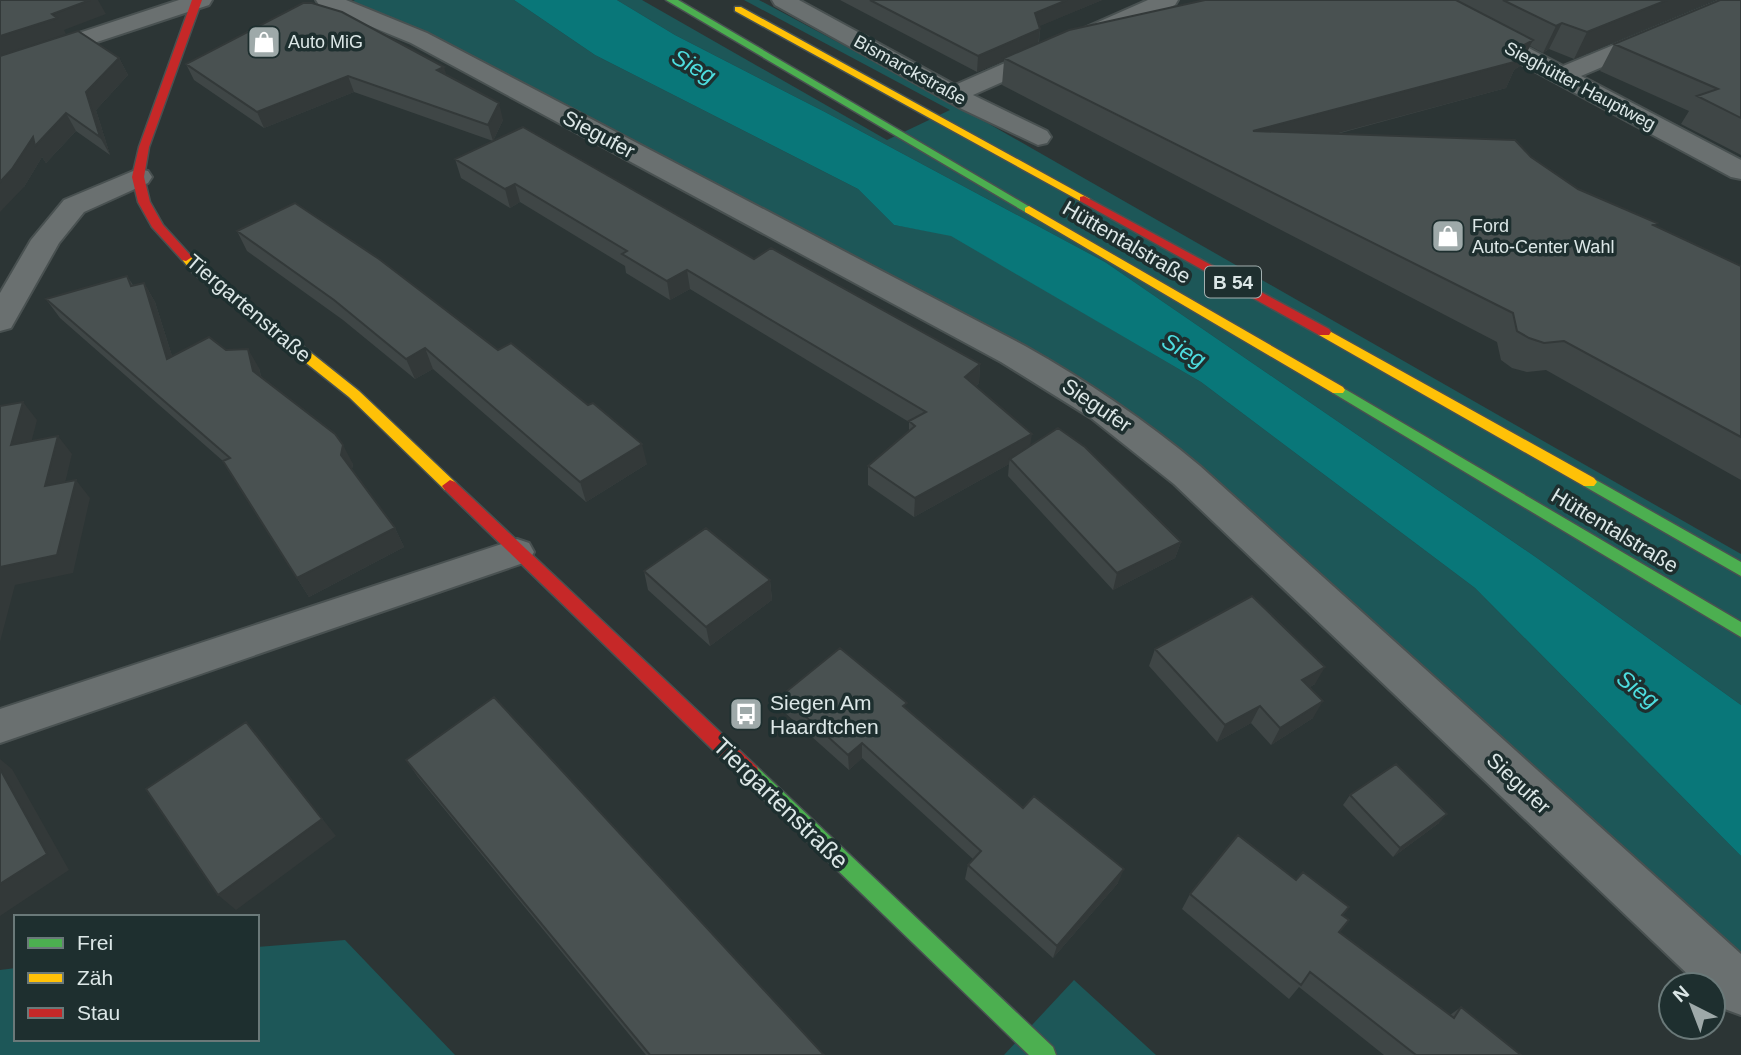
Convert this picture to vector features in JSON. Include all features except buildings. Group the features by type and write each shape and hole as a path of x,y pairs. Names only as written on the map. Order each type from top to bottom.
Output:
{"main road":[{"path":"138,177 144,147 198,0"},
{"name":"Hüttentalstraße","path":"671,0 1741,629"},
{"name":"Hüttentalstraße","path":"722,0 1423,386 1741,570"},
{"name":"Tiergartenstraße","path":"138,177 144,202 158,227 197,270 354,394 1045,1055"}],"street":[{"path":"0,67 198,0"},
{"name":"Siegufer","path":"327,0 431,44 1013,354 1073,387 1119,419 1187,475 1741,989"},
{"name":"Bismarckstraße","path":"783,0 1038,137"},
{"name":"Sieghütter Hauptweg","path":"1420,0 1741,171"},
{"path":"1560,76 1741,0"},
{"path":"955,94 1146,3"},
{"path":"1,319 46,240 74,206 138,177"}],"lane":[{"path":"0,726 517,552"}],"shaded area":[{"path":"355,0 514,0 595,55 858,189 894,225 951,235 1201,382 1475,588 1741,856 1741,989 1727,976 1727,971 1721,971 1131,427 344,5"},
{"path":"617,0 642,0 887,140 950,110 744,0 759,0 970,113 1741,554 1741,705 1537,558 1105,262 675,35"},
{"path":"345,940 455,1055 0,1055 0,970 14,968 14,1041 259,1041 259,947"},
{"path":"1074,980 1156,1055 1004,1055"}],"water":[{"name":"Sieg","path":"514,0 617,0 675,35 1105,262 1537,558 1741,705 1741,856 1475,588 1201,382 951,236 894,225 858,189 595,55"}],"traffic: fast":[{"path":"671,0 1029,210"},
{"path":"1338,390 1741,630"},
{"path":"1589,482 1741,570"},
{"path":"750,773 1045,1055"}],"traffic: slow":[{"path":"738,9 1084,199"},
{"path":"1029,210 1338,390"},
{"path":"186,257 197,270 354,394 450,486"},
{"path":"1324,332 1589,482"}],"traffic: jam":[{"path":"186,257 158,227 144,202 138,177 144,147 197,0"},
{"path":"1084,199 1324,332"},
{"path":"450,486 750,773"}],"place":[{"name":"Auto MiG","path":"264,42"},
{"name":"Ford Auto-Center Wahl","path":"1448,236"},
{"name":"Siegen Am Haardtchen","path":"746,714"}]}
